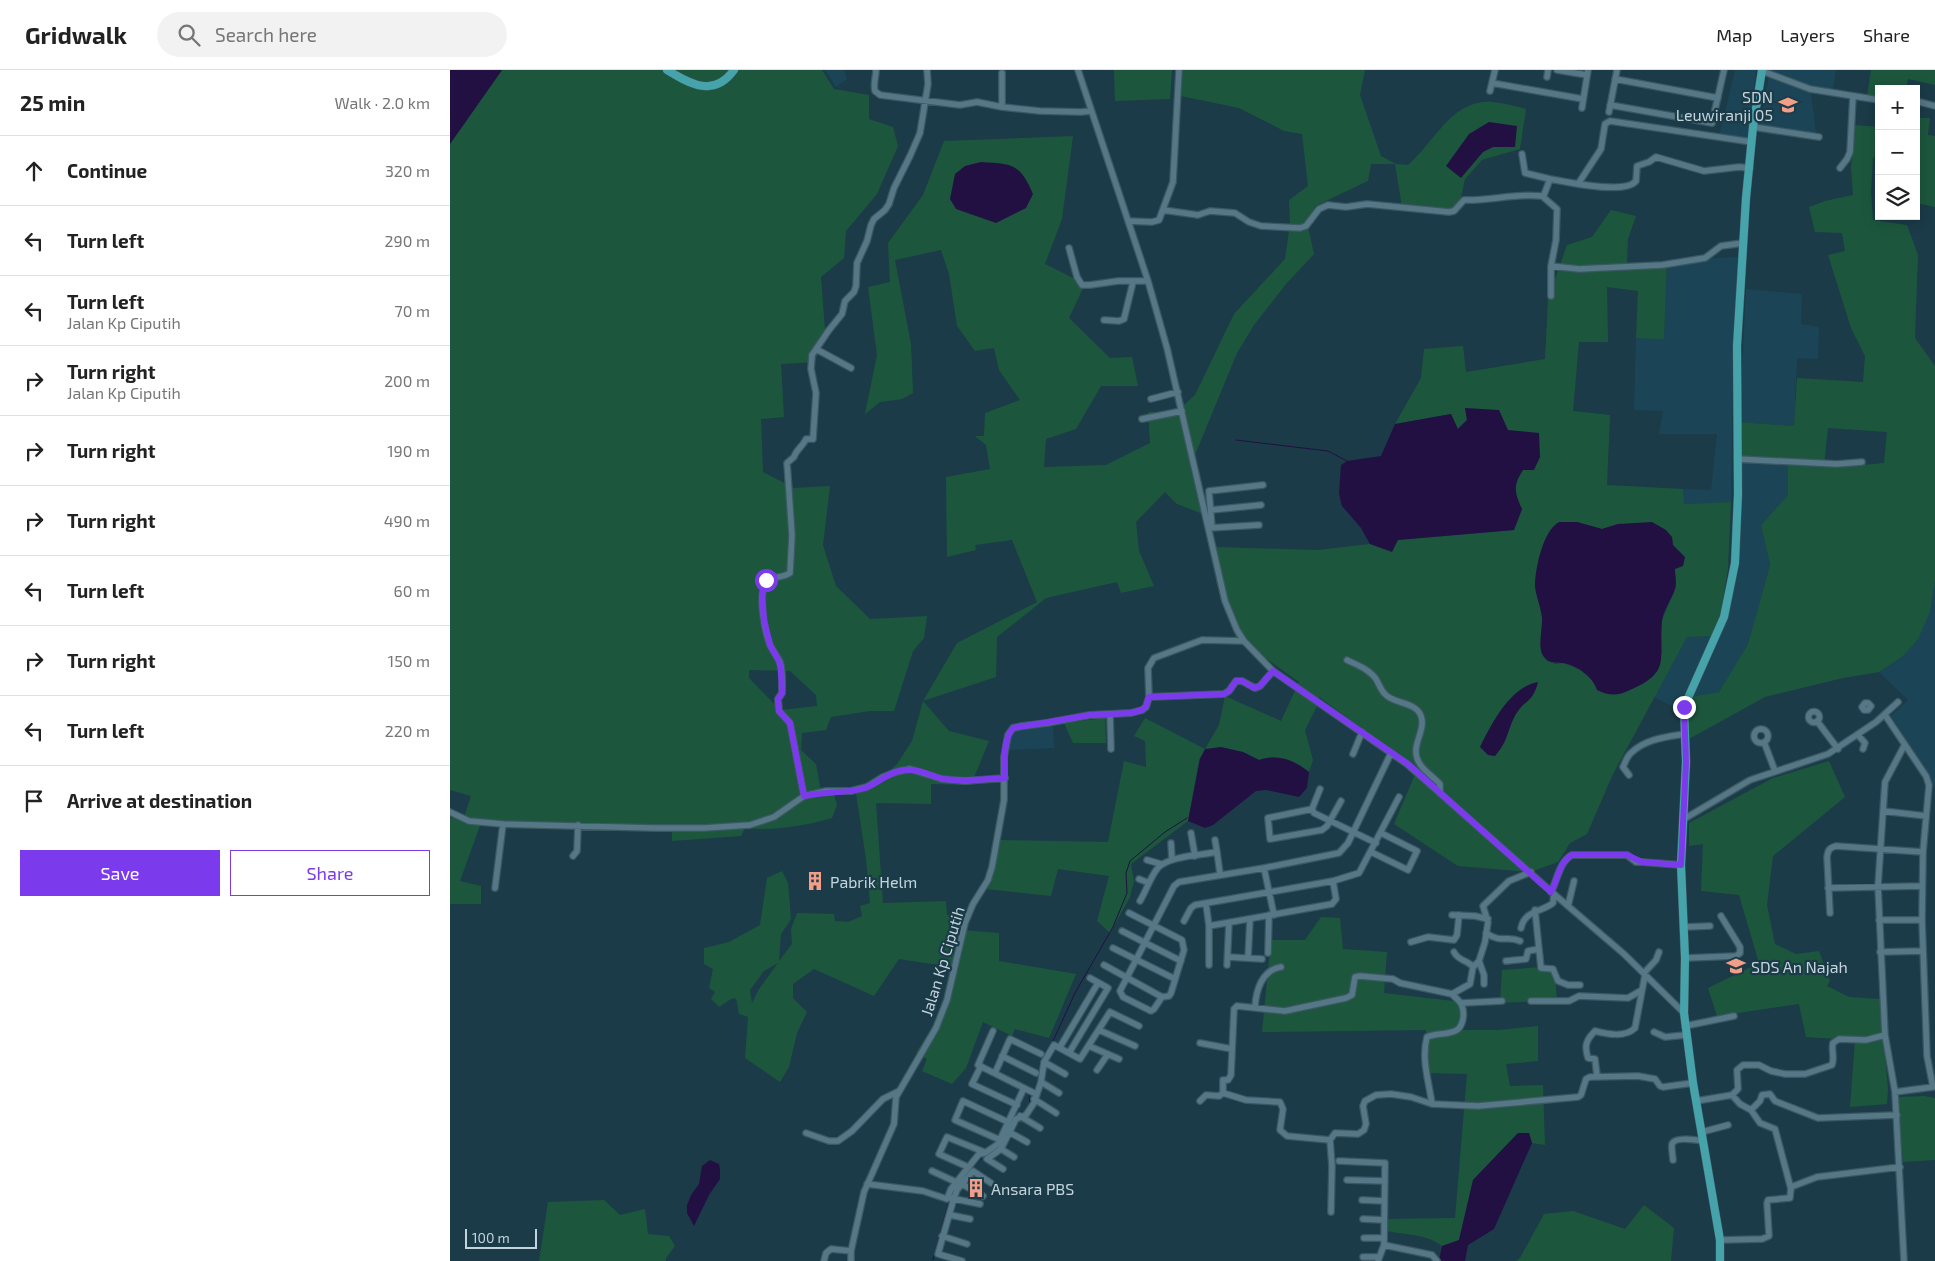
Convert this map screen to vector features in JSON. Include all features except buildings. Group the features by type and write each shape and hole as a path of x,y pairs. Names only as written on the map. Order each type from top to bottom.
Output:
{"main road":[{"path":"667,70 696,86 721,83 734,70"},
{"path":"1720,1261 1720,1240 1693,1083 1684,1013 1685,958 1681,865 1684,819 1684,707 1724,617 1735,563 1737,531 1737,346 1743,243 1753,127 1762,70"}],"street":[{"path":"876,70 874,86 875,91 880,95 960,105 977,102 1002,108 1040,111 1091,111"},
{"path":"804,796 790,723 779,711 778,699 782,693 781,670 779,661 770,645 764,620 762,594 766,580 772,577 786,576 790,573 792,535 787,463 794,457 806,439 813,438 816,393 811,361 816,348 842,314 845,301 854,292 857,263 874,219 889,204 894,188 920,133 928,84 927,70"},
{"path":"1078,70 1148,281 1178,392 1211,528 1225,602 1237,630 1273,671 1408,764 1531,872 1552,893 1624,954 1684,1013"},
{"path":"1128,221 1157,222 1173,182 1179,70"},
{"path":"1490,91 1494,70"},
{"path":"1546,77 1548,70"},
{"path":"1557,70 1588,72 1582,108"},
{"path":"1609,112 1617,70"},
{"path":"1610,104 1709,124 1712,123 1718,98 1721,70"},
{"path":"1762,70 1793,84 1810,89 1875,99"},
{"path":"1002,73 1002,108"},
{"path":"1615,79 1718,98"},
{"path":"1492,83 1583,99"},
{"path":"1840,168 1850,152 1854,96"},
{"path":"1920,102 1935,106"},
{"path":"1578,184 1601,149 1605,124 1610,121 1752,142"},
{"path":"1753,127 1819,137"},
{"path":"1522,154 1525,173 1599,187 1630,186 1636,181 1637,166 1649,162 1656,157 1704,171 1739,167 1750,168"},
{"path":"1542,196 1550,179"},
{"path":"1163,210 1198,215 1210,211 1235,213 1249,222 1260,226 1300,228 1306,226 1319,209 1328,205 1346,207 1367,204 1449,212 1454,211 1464,200 1485,201 1500,197 1542,196 1557,209 1556,240 1551,266 1553,289 1551,296"},
{"path":"1551,266 1579,269 1662,265 1705,258 1721,246 1743,243"},
{"path":"1069,248 1077,277 1082,284 1148,281"},
{"path":"1104,320 1119,321 1124,319 1134,282"},
{"path":"816,348 851,368"},
{"path":"1152,399 1178,392"},
{"path":"1142,419 1182,411"},
{"path":"1737,459 1837,464 1862,462"},
{"path":"1211,528 1209,491 1264,485"},
{"path":"1211,510 1261,505"},
{"path":"1211,528 1259,525"},
{"path":"1244,640 1202,640 1154,658 1148,668 1149,697 1221,694 1229,691 1236,681 1242,681 1254,688 1260,686 1273,671"},
{"path":"1347,660 1370,672 1386,696 1411,706 1422,717 1422,726 1417,745 1417,758 1423,768 1440,784 1440,792"},
{"name":"Jalan Kp Ciputih","path":"851,1261 851,1252 866,1184 892,1132 896,1097 914,1069 936,1028 947,1000 965,923 973,904 988,880 992,867 1004,800 1006,742 1008,735 1013,728 1090,715 1131,713 1142,710 1146,706 1149,697"},
{"path":"1684,819 1739,786 1775,771 1816,760 1838,749 1885,715 1898,702"},
{"path":"1868,710 1876,722"},
{"path":"1110,714 1111,749"},
{"path":"1885,715 1928,780 1922,852 1922,951 1927,1056 1933,1087 1895,1092"},
{"path":"1817,721 1838,749"},
{"path":"1353,754 1362,732"},
{"path":"1629,775 1623,767 1630,754 1645,744 1662,737 1685,734"},
{"path":"1858,735 1865,743 1864,749"},
{"path":"1764,742 1775,771"},
{"path":"1904,746 1886,778 1878,886 1885,1035 1897,1115 1904,1261"},
{"path":"1162,997 1151,1011 1123,997 1120,991 1146,944 1174,886 1179,882 1340,853 1348,843 1391,753"},
{"path":"450,812 469,821 503,824 704,828 750,825 774,817 804,796 826,792 850,792 867,787 883,777 896,772 910,769 942,779 965,781 1005,778"},
{"path":"1312,809 1320,789"},
{"path":"1184,921 1191,908 1195,905 1333,881 1359,873 1399,797"},
{"path":"1312,809 1268,818 1270,839 1322,830 1327,826 1341,800"},
{"path":"1312,809 1314,813 1376,843"},
{"path":"1883,811 1926,816"},
{"path":"495,888 503,824"},
{"path":"573,856 577,851 578,825"},
{"path":"1191,833 1195,856"},
{"path":"1371,852 1408,870 1417,851 1381,833"},
{"path":"1215,840 1220,874"},
{"path":"1171,843 1172,860"},
{"path":"1830,913 1827,858 1828,851 1831,848 1836,846 1922,852"},
{"path":"1140,901 1156,869 1161,864 1172,860 1217,852"},
{"path":"1521,928 1524,920 1536,910 1550,906 1553,903 1552,893 1562,865 1572,855 1627,855 1642,862 1681,865"},
{"path":"1147,860 1161,864"},
{"path":"1264,868 1272,915 1268,953"},
{"path":"1452,994 1470,984 1473,967 1478,961 1486,933 1488,919 1483,909 1485,902 1509,881 1531,872"},
{"path":"1139,879 1149,883"},
{"path":"1210,926 1332,904 1336,899 1333,881"},
{"path":"1568,906 1574,881"},
{"path":"1828,888 1921,886"},
{"path":"1206,904 1210,926 1209,965"},
{"path":"1536,910 1541,968 1553,969 1558,981 1568,985 1580,985"},
{"path":"1104,965 1162,997 1169,996 1184,950 1182,940 1129,913"},
{"path":"1452,915 1475,916 1488,919"},
{"path":"1411,942 1424,938 1454,940 1457,935 1459,915"},
{"path":"1685,958 1736,956 1740,953 1740,947 1721,916"},
{"path":"1248,958 1250,919"},
{"path":"1879,920 1922,920"},
{"path":"1227,965 1229,923"},
{"path":"1684,928 1710,926"},
{"path":"1122,931 1181,961"},
{"path":"1486,933 1500,940 1516,939 1520,941"},
{"path":"1113,948 1175,979"},
{"path":"1506,961 1526,959 1528,951 1539,950"},
{"path":"1880,952 1922,951"},
{"path":"1454,952 1458,958 1470,963 1473,967"},
{"path":"1596,1076 1595,1059 1588,1058 1585,1048 1587,1039 1595,1031 1613,1035 1632,1031 1637,1025 1644,974 1656,960 1659,952"},
{"path":"1228,957 1262,959"},
{"path":"1478,961 1484,975 1484,984"},
{"path":"1255,1007 1260,983 1270,970 1281,967"},
{"path":"1223,1093 1223,1080 1228,1080 1231,1076 1234,1009 1236,1006 1285,1010 1346,998 1352,995 1355,978 1360,976 1393,979 1400,983 1452,994 1461,1003 1463,1008 1462,1021 1457,1030 1427,1037 1424,1067 1432,1104"},
{"path":"1069,1053 1108,988 1090,978"},
{"path":"1060,1047 1098,983"},
{"path":"1531,1001 1569,1001 1579,996 1628,998 1642,990"},
{"path":"1461,1003 1502,1001"},
{"path":"958,1260 938,1254 950,1215 951,1189 959,1183 970,1169 978,1154 986,1156 1002,1149 1009,1132 1020,1116 1026,1115 1034,1103 1033,1095 1041,1082 1044,1062 1054,1045 1080,1059 1110,1012 1139,1026"},
{"path":"1685,1026 1734,1016"},
{"path":"1099,1030 1135,1046"},
{"path":"993,1031 978,1065 1024,1088 1056,1113"},
{"path":"1654,1032 1664,1037 1686,1035"},
{"path":"1696,1101 1732,1094 1738,1089 1737,1070 1743,1065 1759,1065 1771,1071 1784,1074 1805,1074 1832,1065 1834,1059 1831,1049 1833,1043 1838,1039 1866,1040 1885,1035"},
{"path":"995,1074 1010,1039 1041,1054"},
{"path":"1200,1043 1232,1049"},
{"path":"1089,1046 1119,1059"},
{"path":"1097,1070 1108,1054"},
{"path":"1002,1056 1036,1073"},
{"path":"1044,1062 1065,1074"},
{"path":"981,1066 972,1084 1017,1105"},
{"path":"1331,1212 1332,1166 1330,1140 1335,1133 1358,1134 1364,1130 1366,1124 1364,1106 1365,1101 1369,1097 1391,1094 1411,1096 1432,1104 1478,1106 1578,1097 1581,1095 1586,1079 1596,1076 1638,1076 1656,1079 1660,1086 1663,1087 1693,1083"},
{"path":"1041,1082 1059,1093"},
{"path":"986,1156 998,1144 1024,1088"},
{"path":"806,1134 829,1141 838,1141 852,1131 883,1099 899,1091"},
{"path":"1200,1101 1206,1095 1219,1096 1223,1093 1246,1100 1280,1102 1284,1109 1280,1130 1287,1136 1330,1140"},
{"path":"1720,1240 1766,1238 1770,1232 1768,1200 1790,1198 1791,1189 1775,1129 1760,1123 1751,1110 1740,1104 1732,1094"},
{"path":"1751,1110 1760,1101 1762,1095 1770,1094 1775,1101 1818,1118 1897,1115"},
{"path":"1000,1140 955,1120 963,1102 1008,1122"},
{"path":"1020,1116 1040,1128"},
{"path":"1702,1132 1728,1125"},
{"path":"1009,1132 1027,1142"},
{"path":"991,1183 970,1169 939,1154 948,1137 986,1156 1003,1169"},
{"path":"1673,1160 1672,1144 1674,1141 1682,1139 1704,1141"},
{"path":"1002,1149 1014,1157"},
{"path":"1339,1161 1385,1163 1384,1242 1379,1259 1363,1257"},
{"path":"1791,1189 1796,1184 1816,1177 1900,1167"},
{"path":"932,1171 983,1196"},
{"path":"1347,1180 1384,1181"},
{"path":"866,1184 923,1190 980,1204"},
{"path":"1362,1200 1384,1201"},
{"path":"950,1215 970,1219"},
{"path":"1363,1219 1384,1220"},
{"path":"942,1236 967,1244"},
{"path":"1364,1238 1432,1255 1437,1261"},
{"path":"824,1261 826,1253 831,1250 851,1252"}],"shaded area":[{"path":"450,70 502,70 450,144"},
{"path":"825,70 844,70 847,79 836,87"},
{"path":"1735,70 1756,70 1747,143 1719,137"},
{"name":"SDN Leuwiranji 05","path":"1770,70 1836,70 1833,89 1810,85 1816,133 1760,126"},
{"path":"1489,122 1517,126 1515,147 1493,147 1483,152 1461,178 1446,166 1469,134"},
{"path":"981,162 1008,165 1014,167 1024,176 1033,194 1026,208 996,223 956,209 950,199 955,174 965,166"},
{"path":"1738,257 1733,358 1731,502 1683,504 1683,489 1711,490 1717,434 1659,434 1663,411 1634,410 1636,338 1664,338 1667,261"},
{"path":"1746,289 1802,294 1801,324 1819,327 1818,359 1797,358 1794,426 1739,422"},
{"path":"1465,408 1499,410 1508,430 1539,433 1540,457 1534,470 1523,470 1516,484 1517,498 1522,509 1514,530 1398,540 1392,552 1370,544 1361,528 1342,506 1339,494 1341,465 1347,461 1381,456 1395,424 1451,414 1458,429 1467,420"},
{"path":"1741,464 1788,464 1788,495 1761,525 1770,565 1748,644 1719,692 1690,697 1681,711 1654,697 1687,637 1717,636 1736,569"},
{"path":"1559,522 1577,522 1602,529 1618,524 1652,522 1666,530 1672,537 1673,545 1685,557 1683,566 1675,569 1675,589 1663,617 1661,662 1658,669 1644,683 1626,692 1614,694 1597,690 1588,676 1579,669 1568,664 1549,661 1542,654 1540,644 1542,617 1535,584 1541,550 1549,533"},
{"path":"1935,581 1934,787 1929,774 1891,716 1908,700 1879,672 1902,657 1930,612"},
{"path":"1538,682 1534,694 1516,714 1500,750 1495,756 1488,755 1480,747 1496,717 1519,691 1528,685"},
{"path":"1053,726 1054,748 1008,750 1010,736 1017,729"},
{"path":"1221,747 1243,752 1259,760 1279,758 1291,761 1309,772 1307,788 1299,797 1266,790 1256,791 1213,825 1205,828 1188,821 1200,759 1205,749"},
{"path":"1518,1133 1529,1133 1532,1143 1494,1229 1468,1245 1465,1261 1439,1261 1442,1246 1459,1240 1473,1180"},
{"path":"710,1160 719,1164 720,1179 709,1195 694,1226 687,1213 687,1205 699,1184 702,1166"}],"green space":[{"path":"502,70 822,70 834,89 869,95 869,119 893,127 898,146 877,194 846,231 844,258 821,277 825,330 815,362 781,364 784,417 761,419 763,472 794,488 830,486 823,545 836,586 870,619 927,616 924,638 913,651 894,711 870,711 831,717 826,730 802,733 801,750 816,764 821,792 833,791 837,805 832,818 789,827 745,828 741,836 672,841 672,829 630,825 482,820 460,881 481,886 481,904 450,904 450,818 464,817 471,796 450,790 450,144","holes":["749,670 790,671 816,695 817,706 780,710 749,678"]},
{"path":"1114,70 1172,70 1170,99 1115,101"},
{"path":"1178,70 1365,70 1360,95 1381,156 1396,164 1408,165 1445,124 1466,107 1478,103 1492,102 1526,109 1520,149 1482,160 1465,179 1458,211 1402,207 1395,164 1371,164 1368,181 1315,206 1308,227 1314,254 1286,284 1254,325 1237,353 1190,467 1203,514 1177,504 1165,492 1136,522 1139,551 1154,586 1121,593 1117,582 1046,598 997,637 996,677 923,701 957,643 1037,602 1012,540 975,545 976,550 947,557 946,477 990,469 986,445 975,436 984,436 985,413 1020,400 999,370 994,348 975,351 957,326 949,274 941,250 895,260 911,344 913,393 902,399 880,402 865,414 877,355 868,287 890,282 888,243 923,195 944,141 1073,136 1062,219 1045,264 1085,284 1069,318 1110,358 1132,357 1138,386 1101,386 1076,429 1046,439 1044,467 1106,465 1150,443 1148,412 1176,412 1195,395 1234,314 1285,259 1290,224 1289,200 1308,186 1302,134 1284,131 1239,108 1176,95"},
{"path":"1871,70 1935,70 1935,85 1908,79 1907,85 1875,85 1875,96 1867,96"},
{"path":"1920,118 1930,118 1928,135 1935,136 1935,207 1920,204"},
{"path":"1855,125 1875,127 1875,157 1873,158 1871,192 1873,220 1907,225 1918,255 1915,338 1935,366 1935,581 1930,612 1918,639 1902,657 1879,672 1843,678 1765,697 1687,740 1690,697 1719,692 1748,644 1770,565 1761,525 1788,495 1788,464 1741,464 1739,422 1794,426 1797,378 1863,382 1865,356 1851,328 1828,255 1845,251 1842,233 1815,232 1809,207 1825,201 1853,195 1851,167","holes":["1828,428 1887,432 1884,463 1843,467 1824,465"]},
{"path":"1611,210 1636,216 1628,239 1627,263 1667,261 1664,339 1636,338 1638,291 1607,287 1608,342 1579,342 1573,411 1610,415 1607,485 1683,489 1684,504 1731,502 1728,569 1717,636 1687,637 1613,774 1587,834 1570,843 1558,862 1530,872 1458,866 1394,824 1416,772 1378,740 1319,697 1319,702 1305,730 1313,760 1309,772 1285,759 1266,758 1259,760 1243,752 1205,749 1219,725 1225,696 1281,721 1299,682 1236,637 1226,614 1216,581 1223,579 1216,547 1318,550 1370,544 1391,551 1397,540 1514,530 1522,509 1517,498 1516,484 1523,470 1508,430 1465,408 1467,420 1457,429 1451,414 1395,424 1421,378 1424,349 1463,346 1466,372 1545,359 1548,299 1567,245 1592,237","holes":["1577,522 1602,529 1618,524 1672,537 1676,587 1662,620 1662,654 1594,681 1580,670 1564,663 1555,664 1546,660 1541,652 1542,618 1535,585"]},
{"path":"923,701 949,731 989,741 971,785 931,784 931,804 876,803 883,903 946,901 947,915 965,915 962,930 999,933 999,961 1076,974 1049,1038 1015,1029 1012,1036 983,1022 966,1068 952,1084 922,1071 927,1059 916,1053 943,1009 953,965 899,959 874,996 814,969 793,984 793,998 807,1012 797,1033 789,1067 780,1082 745,1058 748,1017 739,1014 736,998 719,1007 711,999 715,992 709,988 713,969 704,964 704,948 729,942 760,925 767,878 782,871 788,883 791,919 781,934 779,961 792,944 791,929 797,913 834,914 835,921 848,922 862,916 860,906 870,903 866,859 856,793 872,787 897,764 912,741","holes":["778,963 759,989 752,1003 750,990 764,971"]},
{"path":"1105,718 1106,743 1073,743 1064,723"},
{"path":"1145,718 1205,749 1199,760 1188,821 1131,864 1134,881 1130,897 1110,933 1097,921 1109,876 1058,869 1051,896 986,889 992,850 998,840 1108,842 1124,761 1146,767 1145,741 1134,736"},
{"path":"1829,761 1845,797 1773,856 1767,905 1775,944 1796,954 1819,951 1830,981 1827,986 1849,997 1880,999 1888,1089 1887,1104 1850,1107 1855,1040 1806,1037 1799,1004 1717,1016 1708,988 1759,963 1739,895 1701,891 1703,844 1689,846 1689,823 1773,778"},
{"path":"1321,917 1340,918 1343,949 1387,952 1384,993 1462,1002 1457,1030 1498,1030 1538,1026 1538,1061 1506,1064 1510,1086 1543,1085 1545,1145 1532,1143 1529,1133 1518,1133 1473,1180 1459,1240 1442,1246 1428,1238 1381,1229 1381,1219 1455,1218 1467,1074 1425,1073 1426,1030 1262,1032 1271,940 1305,940"},
{"path":"1554,966 1557,1000 1500,1003 1502,970"},
{"path":"1924,1096 1935,1098 1935,1160 1903,1162 1898,1097"},
{"path":"604,1200 620,1215 645,1209 648,1234 669,1236 675,1246 666,1258 666,1261 539,1261 548,1202"},
{"path":"1644,1205 1674,1228 1671,1261 1516,1261 1520,1258 1544,1214 1573,1211 1625,1229"}],"waterway":[{"path":"1236,440 1328,451 1347,461"},
{"path":"1040,1069 1043,1055 1053,1041 1075,993 1113,927 1127,893 1126,873 1130,861 1165,832 1187,818"},
{"path":"1037,1085 1040,1074"},
{"path":"1030,1104 1029,1096 1031,1094"},
{"path":"1014,1117 1017,1113 1025,1112"},
{"path":"987,1155 998,1147"},
{"path":"966,1175 983,1156"},
{"path":"940,1234 949,1201"},
{"path":"933,1260 939,1237"}],"place":[{"name":"SDN Leuwiranji 05","path":"1788,105"},
{"name":"Pabrik Helm","path":"815,881"},
{"name":"SDS An Najah","path":"1736,966"},
{"name":"Ansara PBS","path":"976,1188"}],"route":[{"path":"766,580 762,594 764,620 770,645 779,661 781,670 782,693 778,699 779,711 790,723 804,796 818,792 850,792 867,787 883,777 896,772 910,769 942,779 965,781 1005,778 1004,757 1006,742 1013,728 1047,724 1090,715 1131,713 1142,710 1146,706 1149,697 1224,694 1229,691 1236,681 1242,681 1254,688 1260,686 1273,671 1408,764 1531,872 1551,892 1562,865 1572,855 1627,855 1636,862 1681,865 1686,762 1684,707"}]}
